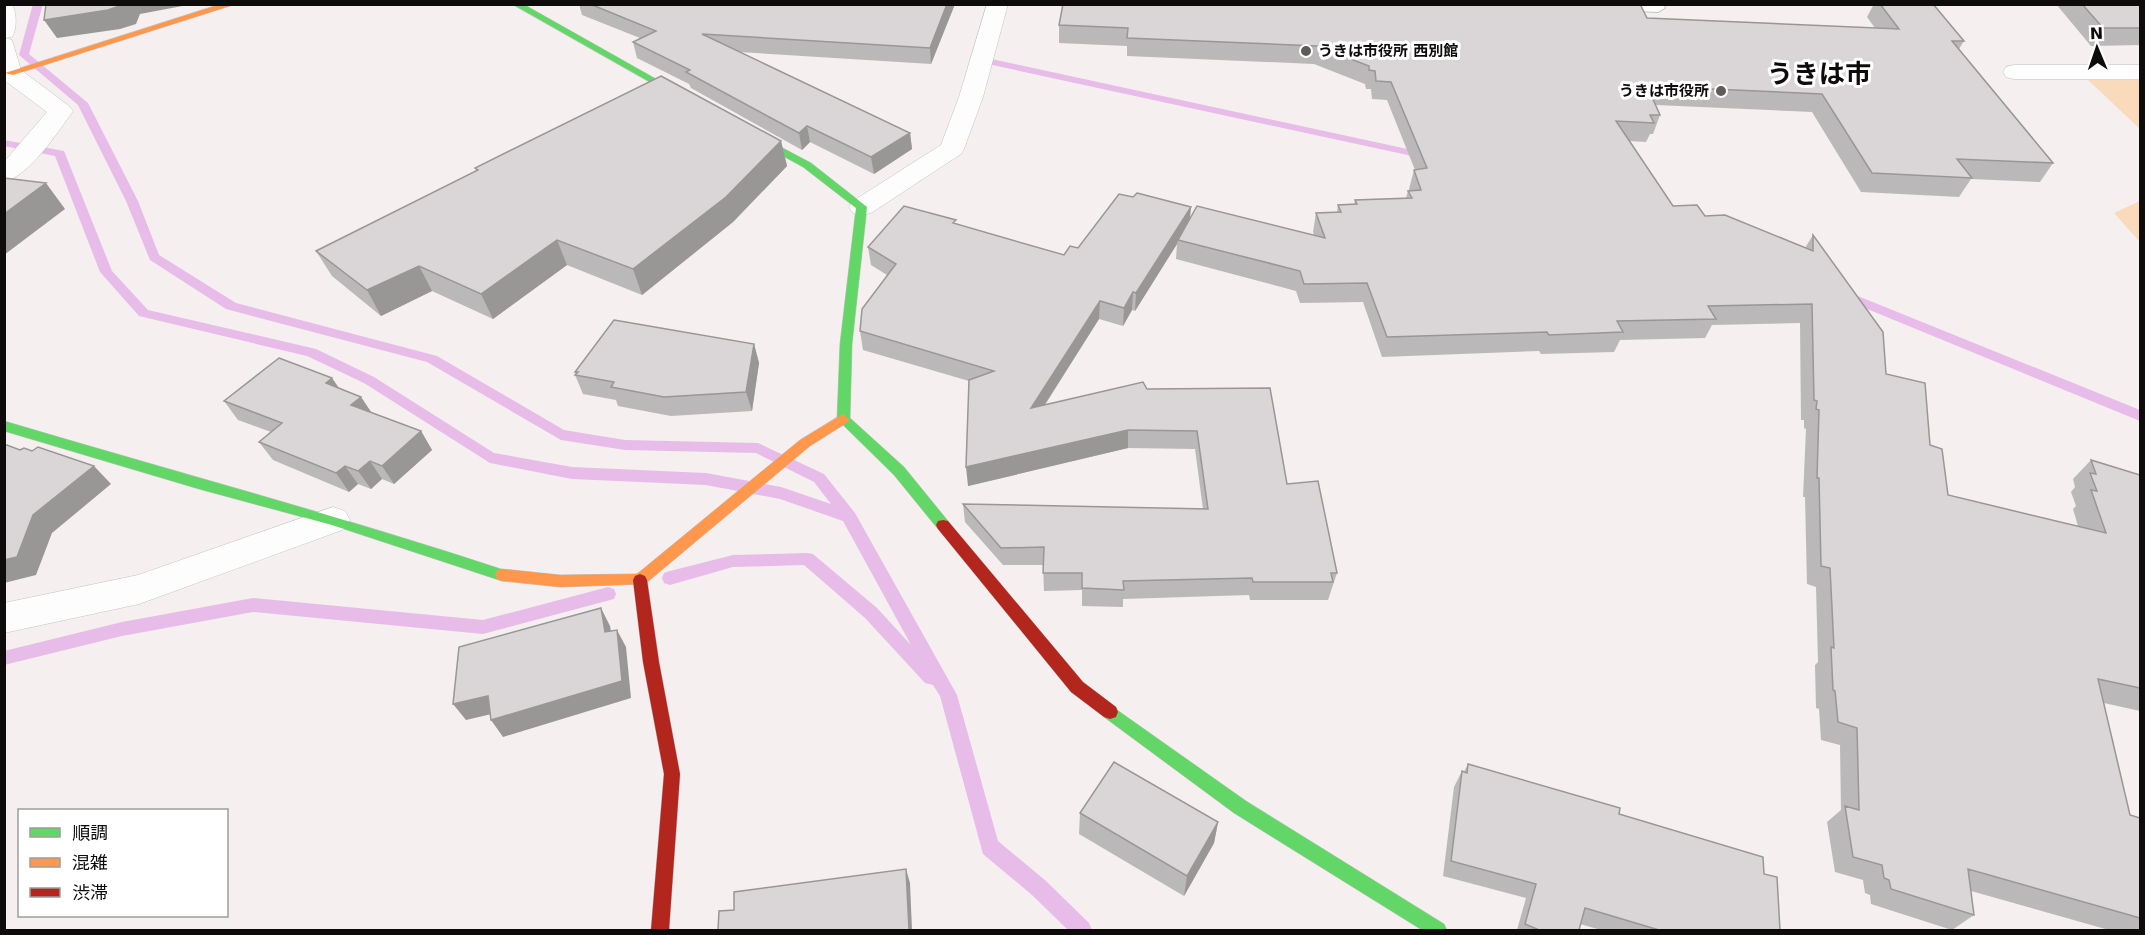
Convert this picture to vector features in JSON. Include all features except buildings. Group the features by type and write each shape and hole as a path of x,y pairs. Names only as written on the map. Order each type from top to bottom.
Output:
{"street":[{"path":"516,4 705,109"},
{"path":"862,207 952,149 971,97 998,4"},
{"path":"10,73 220,6"},
{"path":"4,10 4,32"},
{"path":"4,45 10,73 61,111 17,165 4,174"},
{"path":"2014,72 2140,72"},
{"path":"735,126 807,165 862,207"},
{"path":"862,207 846,344 843,419 899,471 1077,687 1240,807 1438,930"},
{"path":"4,426 200,484 333,520 503,575 560,581 640,580 805,442 843,419"},
{"path":"4,618 139,589 333,520"},
{"path":"640,580 651,662 672,774 660,930"}],"lane":[{"path":"1578,4 1658,8 1656,4"}],"shaded area":[{"path":"2088,80 2140,80 2140,129"},
{"path":"2140,201 2140,242 2114,213"}],"waterway":[{"path":"38,4 24,55 83,103 132,201 154,257 231,306 432,359 561,435 625,445 758,448 819,478 849,517"},
{"path":"987,61 1426,156"},
{"path":"4,143 60,153 106,272 144,313 311,352 369,380 490,458 572,473 706,479 781,493 849,517"},
{"path":"1843,294 2140,416"},
{"path":"849,517 948,695 990,847 1039,888 1082,930"},
{"path":"670,578 733,561 807,559 871,613 931,678"},
{"path":"4,658 122,629 253,605 483,627 608,594"}],"traffic: fast":[{"path":"516,4 690,101"},
{"path":"743,130 807,165 862,207 846,344 843,419 899,471 943,525"},
{"path":"4,426 199,484 333,520 502,575"},
{"path":"1110,712 1240,807 1438,930"}],"traffic: slow":[{"path":"10,73 232,4"},
{"path":"502,575 560,581 640,580 805,443 843,419"}],"traffic: jam":[{"path":"943,525 1077,687 1110,712"},
{"path":"640,580 651,662 672,774 660,930"}],"place":[{"name":"うきは市役所 西別館","path":"1306,51"},
{"name":"うきは市役所","path":"1721,91"}],"district":[{"name":"うきは市","path":"1819,74"}]}
